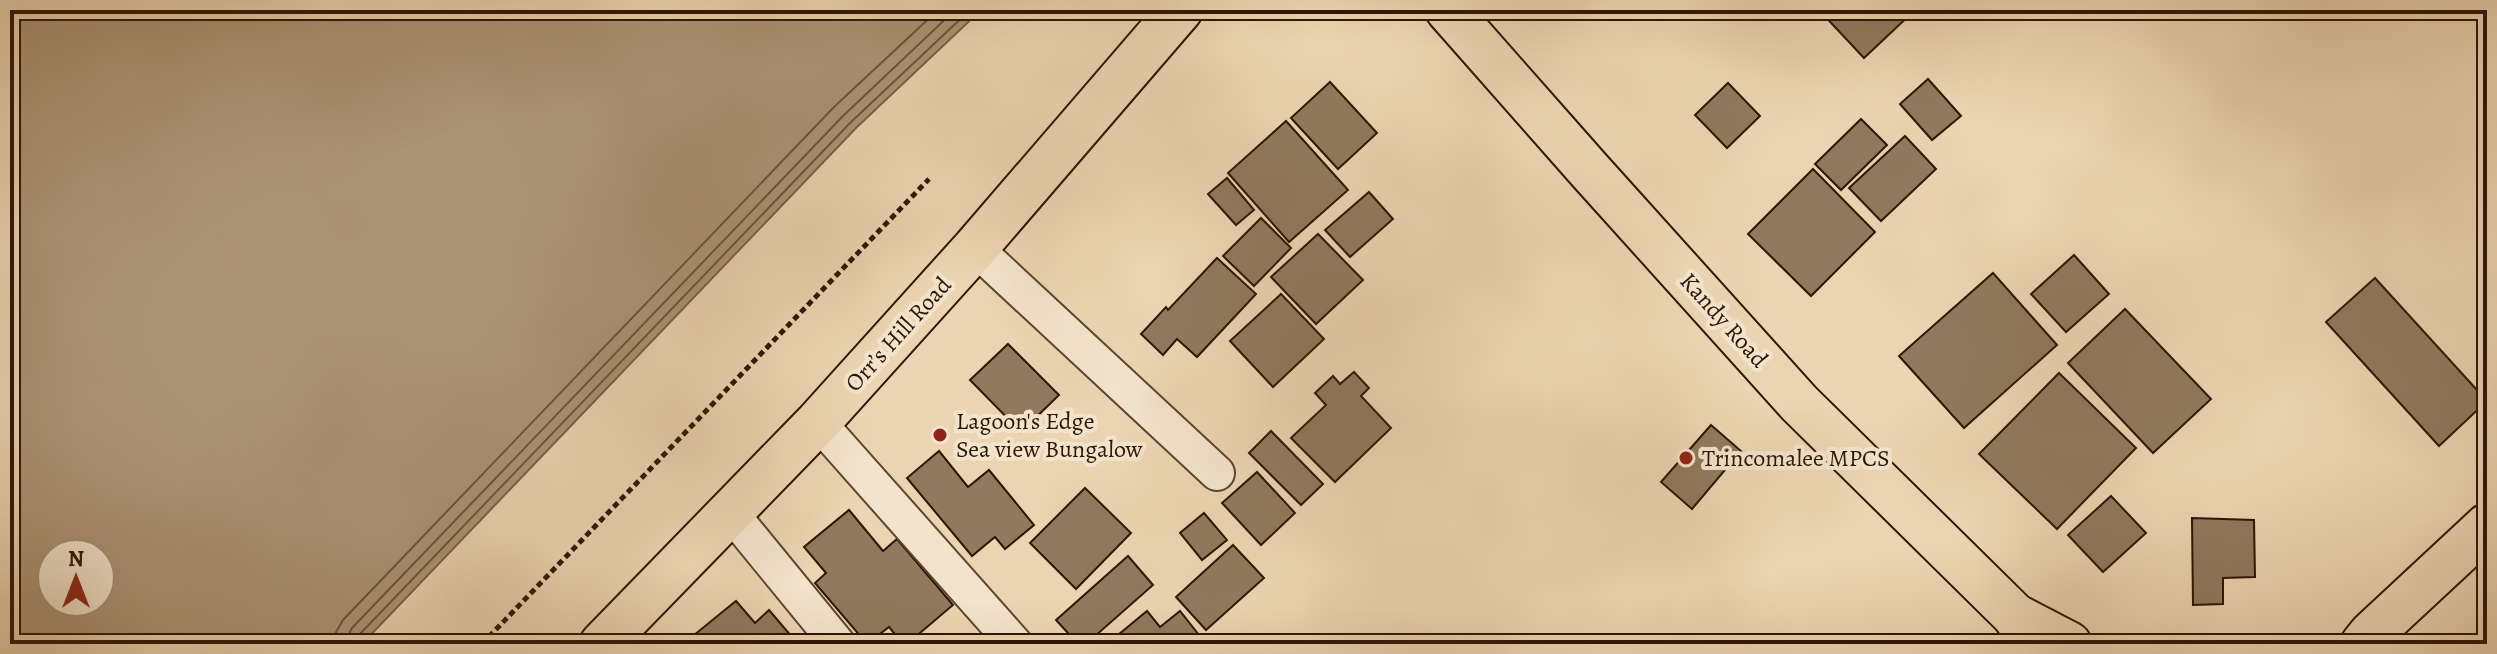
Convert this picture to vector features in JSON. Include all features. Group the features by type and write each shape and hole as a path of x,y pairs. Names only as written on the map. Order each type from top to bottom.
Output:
{"main road":[{"name":"Orr’s Hill Road","path":"602,644 818,422 975,248 1180,10"},
{"name":"Kandy Road","path":"1448,10 1799,403 2024,630 2069,644"},
{"path":"2362,640 2487,526"}],"street":[{"path":"975,248 1217,473"},
{"path":"818,422 1015,644"},
{"path":"730,512 838,644"}],"path":[{"path":"482,644 929,179"}],"water":[{"path":"10,10 981,10 856,128 362,644 10,644"}],"building":[{"path":"1819,10 1915,10 1864,58"},
{"path":"1928,79 1961,116 1932,140 1900,104"},
{"path":"1330,82 1377,133 1338,169 1291,118"},
{"path":"1728,83 1760,116 1727,148 1695,115"},
{"path":"1861,119 1887,145 1841,190 1815,164"},
{"path":"1286,121 1348,190 1289,242 1228,173"},
{"path":"1905,136 1936,169 1881,221 1849,188"},
{"path":"1813,169 1875,232 1811,296 1748,234"},
{"path":"1227,178 1254,210 1236,225 1208,194"},
{"path":"1369,192 1393,219 1350,257 1325,230"},
{"path":"1261,218 1291,248 1254,286 1223,256"},
{"path":"1318,234 1363,280 1316,324 1271,277"},
{"path":"2074,255 2109,294 2066,332 2031,294"},
{"path":"1217,258 1256,294 1197,357 1177,339 1163,355 1141,334"},
{"path":"1993,273 2057,345 1964,428 1899,356"},
{"path":"2375,278 2487,401 2439,446 2326,322"},
{"path":"1281,294 1324,339 1273,387 1230,341"},
{"path":"2125,309 2211,399 2153,453 2068,363"},
{"path":"1008,344 1059,395 1021,432 970,380"},
{"path":"1354,372 1369,388 1361,396 1391,428 1335,482 1291,438 1326,405 1315,393 1333,376 1340,384"},
{"path":"2059,373 2136,448 2057,529 1979,454"},
{"path":"1711,425 1741,451 1692,509 1661,482"},
{"path":"1271,431 1323,484 1301,505 1249,453"},
{"path":"939,451 968,487 989,470 1034,525 1005,549 995,537 972,556 907,478"},
{"path":"1257,472 1295,513 1261,545 1222,503"},
{"path":"1085,488 1131,533 1076,589 1030,543"},
{"path":"2111,496 2146,533 2103,572 2068,535"},
{"path":"849,510 883,551 897,539 953,605 907,644 903,644 889,627 867,644 815,583 826,573 804,547"},
{"path":"1204,513 1227,540 1202,560 1180,533"},
{"path":"2192,518 2254,520 2255,577 2223,578 2223,604 2193,605"},
{"path":"1233,545 1264,578 1206,630 1176,597"},
{"path":"1128,556 1153,585 1086,644 1078,644 1056,620"},
{"path":"736,601 755,623 769,610 798,644 702,644 694,635"},
{"path":"1147,611 1160,627 1180,611 1206,644 1115,644 1112,640"},
{"path":"673,635 681,644 664,644"}],"place":[{"name":"Lagoon's Edge Sea view Bungalow","path":"940,435"},
{"name":"Trincomalee MPCS","path":"1686,458"}]}
